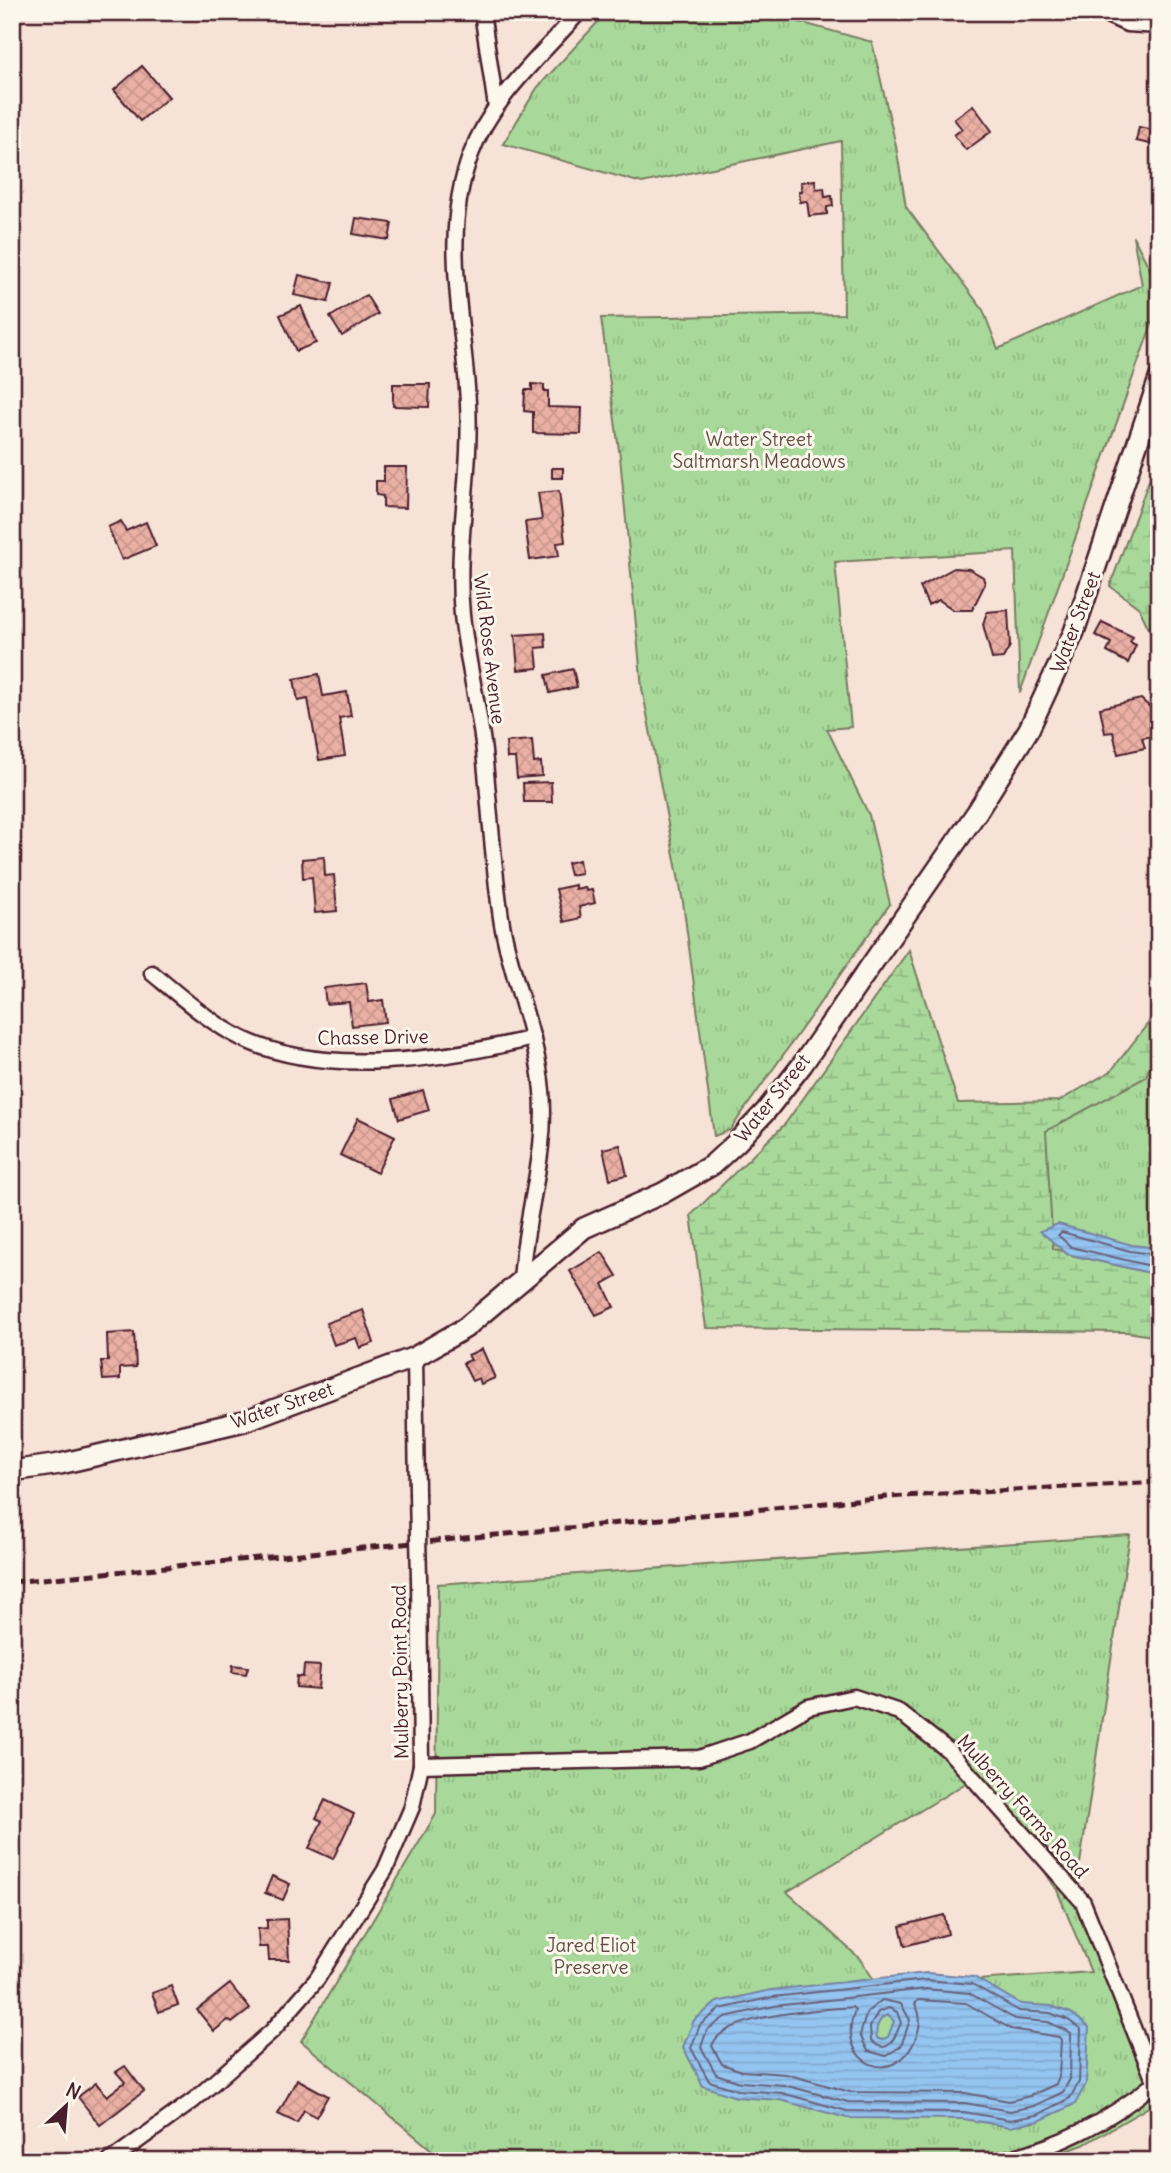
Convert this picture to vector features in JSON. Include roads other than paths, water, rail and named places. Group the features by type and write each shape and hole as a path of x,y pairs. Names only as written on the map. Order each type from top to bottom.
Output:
{"main road":[{"name":"Water Street","path":"12,1471 60,1464 244,1421 415,1356 465,1328 584,1228 663,1193 712,1165 766,1111 802,1065 977,811 1029,729 1074,632 1159,379"}],"street":[{"path":"482,12 496,107"},
{"name":"Wild Rose Avenue","path":"521,1282 543,1126 542,1086 534,1038 513,974 502,923 484,752 460,586 469,426 454,263 454,226 470,156 496,107 579,12"},
{"path":"1101,12 1127,24 1159,26"},
{"name":"Chasse Drive","path":"152,973 203,1014 245,1040 315,1058 385,1060 432,1056 534,1038"},
{"name":"Mulberry Point Road","path":"110,2161 194,2100 272,2031 317,1979 385,1870 412,1807 421,1765 415,1356"},
{"name":"Mulberry Farms Road","path":"421,1765 699,1758 750,1741 808,1707 854,1697 899,1712 949,1751 1083,1902 1157,2085"},
{"path":"997,2161 1075,2137 1103,2122 1157,2085"}],"water":[{"path":"1058,1224 1132,1245 1159,1248 1159,1275 1067,1254 1040,1231"},
{"path":"927,1973 974,1977 1021,2004 1051,2006 1071,2013 1089,2027 1086,2084 1075,2104 1039,2121 1010,2127 964,2119 847,2118 780,2100 736,2097 703,2086 683,2047 694,2020 717,2002 771,1990","holes":["887,2015 894,2021 888,2037 881,2040 877,2038 881,2019"]}],"railway":[{"path":"12,1582 887,1497 1159,1482"}],"park label":[{"name":"Water Street Saltmarsh Meadows","path":"759,450"},
{"name":"Jared Eliot Preserve","path":"591,1956"}]}
